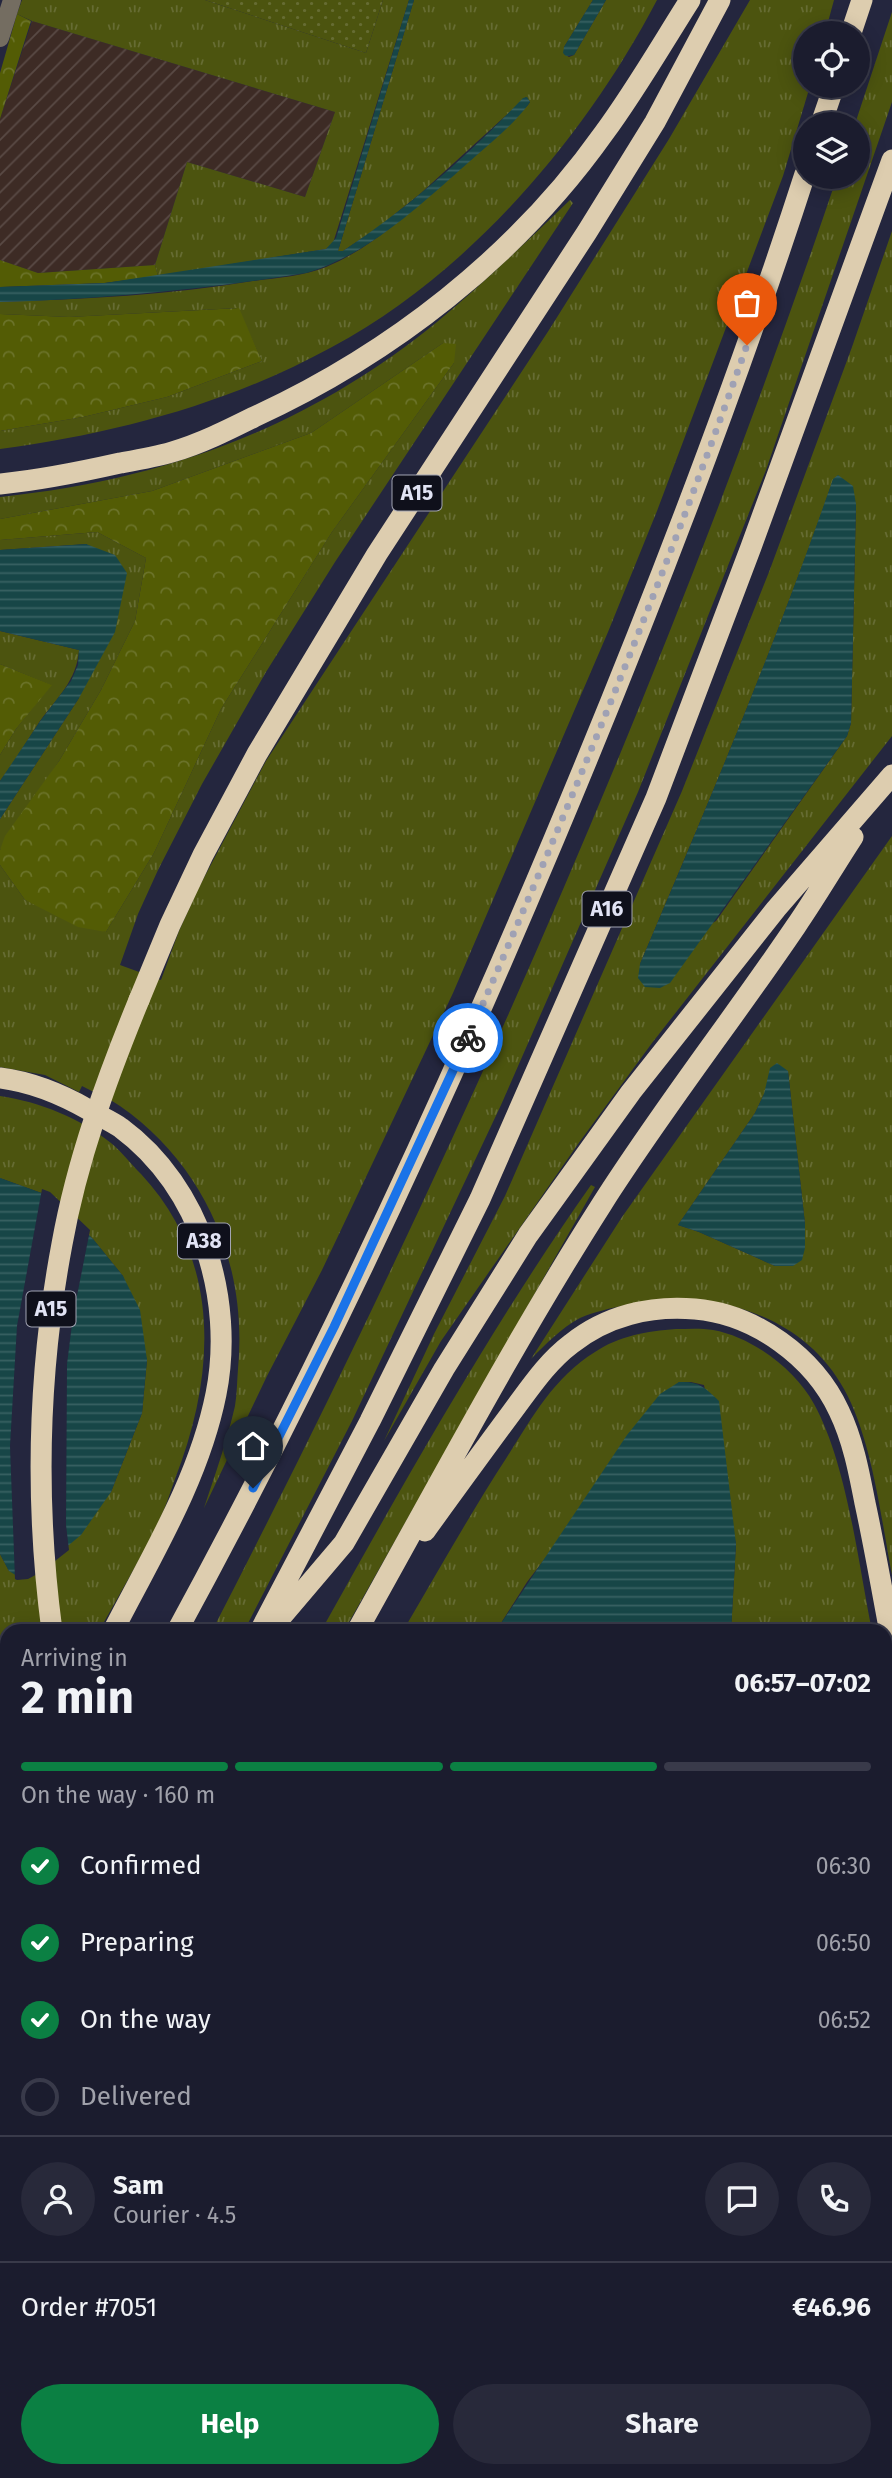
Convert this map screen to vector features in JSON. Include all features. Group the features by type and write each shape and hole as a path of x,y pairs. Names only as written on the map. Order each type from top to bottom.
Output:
{"highway":[{"path":"0,484 65,476 172,452 291,401 407,331 505,247 563,185 604,134 690,0"},
{"name":"A15","path":"51,1624 42,1530 44,1377 51,1308 62,1242 82,1161 107,1083 139,1000 203,855 264,743 377,554 580,243 655,122 720,0"},
{"path":"855,21 862,0"},
{"name":"A16","path":"264,1624 370,1421 480,1199 656,799 892,160"},
{"path":"181,1624 230,1534 334,1327 435,1113 524,910 620,682 700,476 800,189"},
{"path":"361,1624 542,1302 602,1203 657,1120 796,926 892,776"},
{"path":"275,1624 344,1544 444,1369 528,1235 623,1103 776,909 892,776"},
{"name":"A38","path":"0,1078 22,1081 64,1096 121,1128 157,1161 181,1195 203,1237 219,1298 222,1349 216,1393 202,1449 177,1506 117,1624"},
{"path":"376,1598 534,1382 570,1344 595,1328 655,1308 707,1310 740,1320 775,1338 807,1364 835,1402 846,1426 857,1464 888,1624"}],"street":[{"path":"0,38 12,0"}],"shaded area":[{"path":"409,0 414,0 338,251 343,251 414,199 481,140 523,98 527,97 530,102 501,134 393,227 352,254 306,273 154,292 0,302 0,287 105,283 326,249 336,238"},
{"path":"593,0 606,0 574,55 566,56 563,53 564,47"},
{"path":"32,21 335,112 305,197 187,162 155,265 38,273 0,260 0,119"},
{"path":"838,475 853,486 856,504 851,723 847,736 670,983 660,988 645,987 638,978 640,964 765,663 833,479"},
{"path":"86,544 115,555 127,573 115,632 79,698 0,819 0,781 71,681 78,665 79,650 0,631 0,550"},
{"path":"777,1063 788,1071 805,1224 802,1260 793,1266 775,1266 678,1225 755,1113 764,1094 770,1068"},
{"path":"0,1178 47,1195 93,1239 123,1276 140,1310 147,1360 142,1413 111,1492 81,1535 40,1569 17,1576 9,1571 0,1554"},
{"path":"679,1382 691,1383 701,1386 719,1401 736,1544 731,1624 501,1624 627,1435 660,1394"}],"green space":[{"path":"22,0 205,0 366,53 383,0 409,0 333,243 326,249 158,276 155,265 187,162 305,197 335,112 32,21 17,14"},
{"path":"205,0 383,0 366,53"},
{"path":"414,0 593,0 564,47 564,54 569,57 574,55 606,0 657,0 596,101 519,197 476,241 431,281 382,317 293,367 212,400 86,435 0,449 0,431 83,417 167,397 262,361 238,308 69,317 0,314 0,302 190,290 309,273 326,267 356,252 396,223 506,128 528,105 530,102 526,97 421,193 380,226 343,251 338,251"},
{"path":"750,0 834,0 828,21 793,21 793,98 806,98 802,112 793,112 793,143 783,176 657,511 608,632 453,993 322,1270 267,1376 204,1508 236,1397 239,1331 236,1293 228,1256 215,1221 198,1188 176,1158 150,1130 116,1103 82,1086 79,1092 45,1075 0,1067 0,865 25,900 106,932 154,853 221,709 332,532 454,363 443,343 311,433 152,491 0,519 0,497 61,489 177,462 286,419 338,391 388,359 454,308 570,200 573,203 335,562 266,672 202,784 138,914 120,965 161,980 198,889 266,761 549,330 669,139"},
{"path":"892,12 892,102 870,166 870,112 859,112 864,98 870,98 870,79"},
{"path":"17,14 31,21 0,119 0,73"},
{"path":"833,189 862,189 766,470 638,792 501,1105 352,1421 248,1624 216,1624 388,1276 552,915 629,733 772,364"},
{"path":"892,231 892,736 652,1043 578,1144 441,1341 384,1441 434,1334 505,1196 682,791 769,572","holes":["833,480 856,504 851,723 847,736 716,921 640,964 765,663"]},
{"path":"0,260 38,273 155,265 158,276 104,283 0,287"},
{"path":"239,308 262,361 167,397 83,417 0,431 0,314 69,317"},
{"path":"443,343 456,344 454,363 332,532 221,709 154,853 106,932 78,927 25,900 0,865 0,850 5,836 59,761 101,690 135,621 146,558 97,532 0,540 0,519 152,491 311,433"},
{"path":"97,532 146,558 135,621 101,690 59,761 0,850 0,819 79,698 87,544 0,550 0,540"},
{"path":"0,631 79,650 70,680 0,781 0,755 16,729 51,685 0,664"},
{"path":"0,664 52,685 16,729 0,755"},
{"path":"892,836 892,1575 869,1455 854,1409 826,1363 804,1341 778,1324 750,1311 719,1303 657,1300 614,1307 580,1318 560,1331 531,1359 622,1217","holes":["788,1071 805,1224 775,1266 678,1225 755,1113 764,1094"]},
{"path":"0,1096 30,1102 73,1119 99,1134 141,1174 167,1208 186,1244 198,1281 204,1320 204,1359 189,1439 158,1523 103,1624 0,1624 0,1554 9,1571 111,1492 142,1413 147,1360 123,1276 93,1239 47,1195 0,1178"},
{"path":"591,1185 595,1187 348,1624 325,1624 484,1348"},
{"path":"699,1329 728,1334 757,1347 771,1357 806,1391 835,1455 871,1624 731,1624 736,1544 704,1385 679,1382 527,1582 500,1624 407,1624 493,1478 556,1386 567,1373 595,1352 624,1338 644,1333"}],"pier":[{"path":"42,1189 50,1192 90,1230 73,1316 67,1364 66,1525 69,1550 41,1572 28,1579 17,1580 10,1446 17,1326"}],"way so far":[{"path":"468,1038 620,682 700,476 747,345"}],"route":[{"path":"253,1488 334,1327 468,1038"}]}
